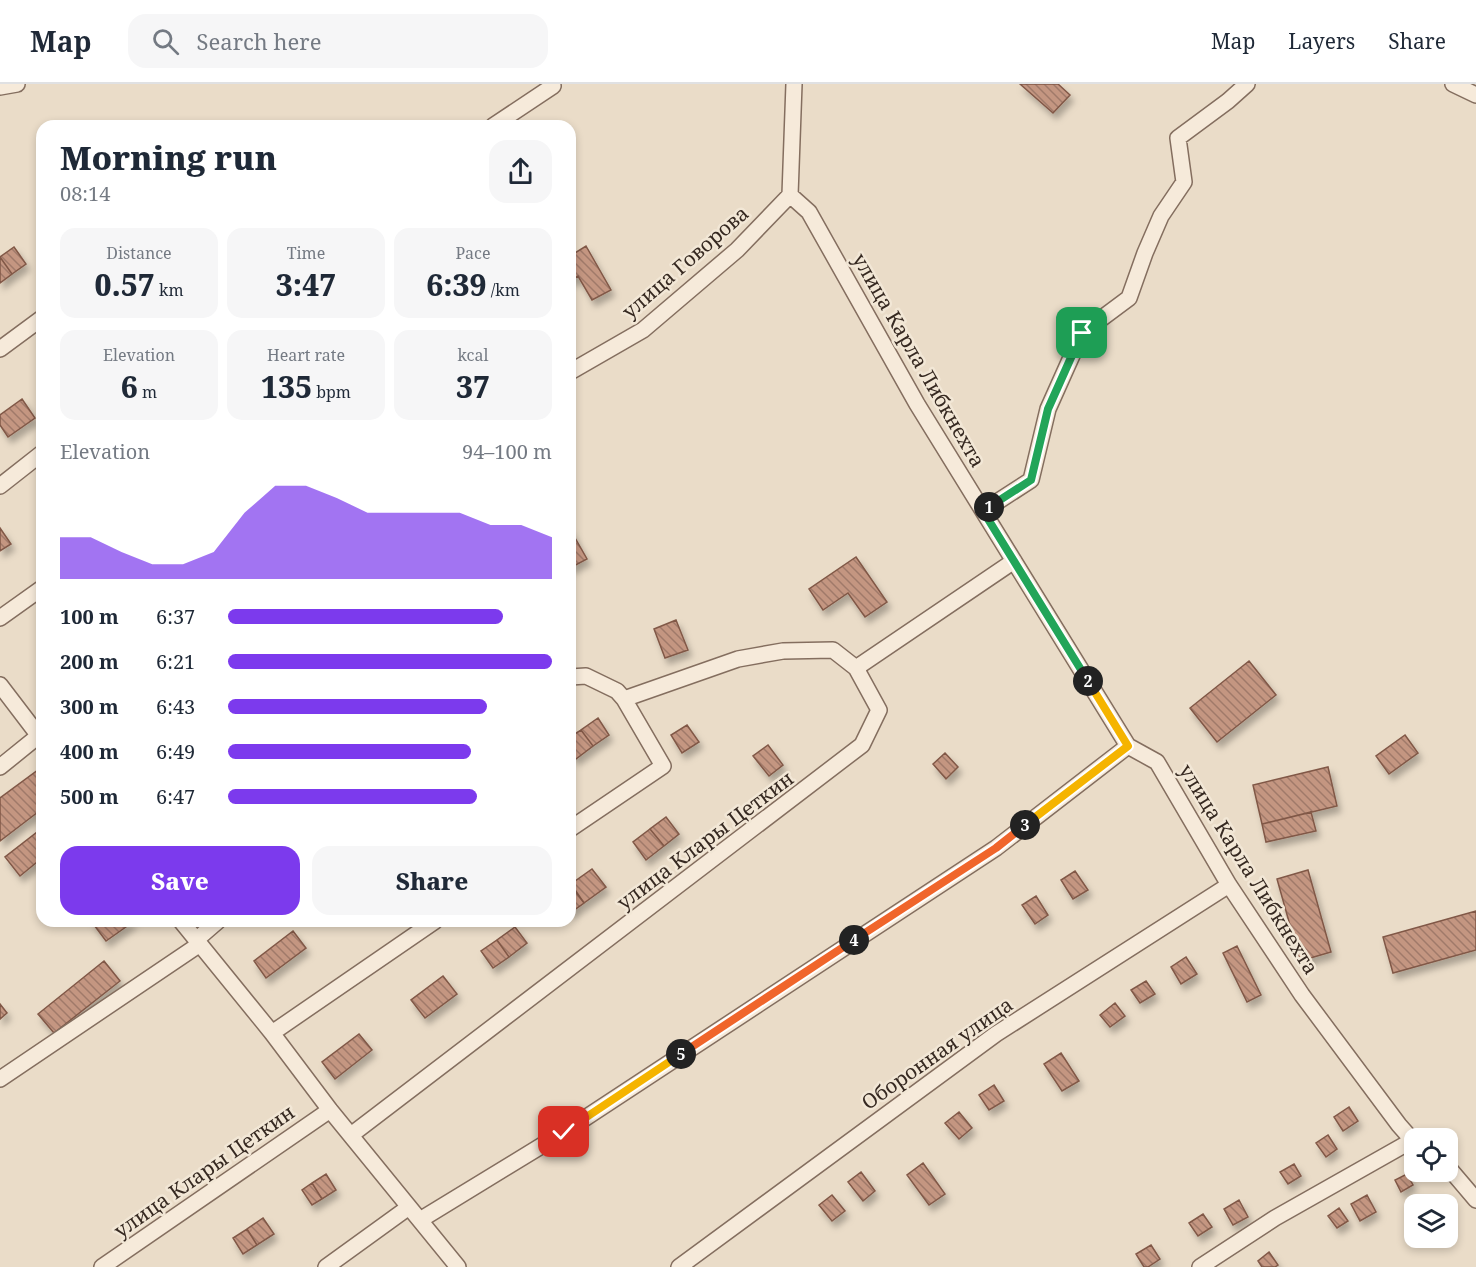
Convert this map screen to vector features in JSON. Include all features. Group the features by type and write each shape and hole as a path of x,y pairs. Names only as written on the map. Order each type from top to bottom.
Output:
{"street":[{"path":"0,87 17,84"},
{"path":"790,195 794,84"},
{"path":"983,511 1031,480 1048,409 1082,333 1129,298 1161,216 1184,182 1178,138 1247,84"},
{"path":"1453,84 1476,95"},
{"path":"502,120 553,86"},
{"name":"улица Говорова","path":"576,369 643,330 736,250 790,195"},
{"name":"улица Карла Либкнехта","path":"790,195 809,212 917,404 1128,746 1157,762 1229,885 1302,995 1404,1130"},
{"path":"0,349 36,322"},
{"path":"0,486 36,458"},
{"path":"624,699 738,659 783,651 833,650 856,668 1014,561"},
{"path":"0,618 36,592"},
{"name":"улица Клары Цеткин","path":"351,1135 862,745 879,710 856,668"},
{"path":"576,677 586,676 617,692 624,699 663,765 576,825"},
{"path":"0,685 36,730"},
{"path":"0,767 36,740"},
{"path":"420,1220 564,1132 996,848 1128,746"},
{"name":"Оборонная улица","path":"679,1267 996,1034 1229,885"},
{"path":"187,927 272,1033 330,1110 458,1267"},
{"path":"0,1079 198,942 212,927"},
{"path":"272,1033 426,927"},
{"name":"улица Клары Цеткин","path":"102,1267 330,1110"},
{"path":"1200,1267 1275,1218 1404,1147"},
{"path":"1458,1179 1476,1200"},
{"path":"326,1267 409,1207"}],"building":[{"path":"1020,84 1058,84 1070,95 1053,113"},
{"path":"586,246 611,290 592,300 578,276 576,277 576,252"},
{"path":"14,247 26,264 12,274 0,257"},
{"path":"0,257 12,274 0,283"},
{"path":"22,399 35,418 8,437 0,425 0,415"},
{"path":"0,528 11,544 0,551"},
{"path":"576,540 587,559 576,565"},
{"path":"856,557 887,602 865,617 848,593 823,610 809,589"},
{"path":"676,620 688,650 665,658 654,629"},
{"path":"1249,661 1276,695 1217,742 1190,708"},
{"path":"598,718 609,735 593,746 581,730"},
{"path":"687,725 699,742 682,753 671,735"},
{"path":"581,730 593,746 576,759 576,733"},
{"path":"1405,735 1418,753 1389,774 1376,756"},
{"path":"768,745 783,765 769,776 753,756"},
{"path":"945,753 958,767 946,779 933,764"},
{"path":"1328,767 1337,806 1262,824 1253,785"},
{"path":"36,771 36,814 0,841 0,798"},
{"path":"1311,812 1316,831 1266,842 1262,824"},
{"path":"666,817 679,834 664,846 650,829"},
{"path":"650,829 664,846 646,860 633,842"},
{"path":"36,833 36,863 20,876 5,857"},
{"path":"592,869 606,887 584,903 576,891 576,880"},
{"path":"1308,870 1331,952 1300,961 1277,879"},
{"path":"1075,871 1088,890 1073,899 1061,880"},
{"path":"576,892 584,903 576,909"},
{"path":"1036,896 1048,915 1035,924 1022,905"},
{"path":"1476,911 1476,950 1393,973 1383,937"},
{"path":"96,927 126,927 106,941"},
{"path":"515,927 527,943 509,957 497,940"},
{"path":"293,931 306,948 266,978 254,961"},
{"path":"497,940 509,957 493,968 481,951"},
{"path":"1237,946 1261,995 1247,1002 1223,953"},
{"path":"1186,957 1197,974 1181,984 1171,967"},
{"path":"104,961 120,981 54,1033 38,1014"},
{"path":"443,976 457,994 425,1018 411,1000"},
{"path":"1146,981 1155,994 1140,1003 1131,990"},
{"path":"1115,1003 1125,1016 1110,1027 1100,1015"},
{"path":"0,1004 7,1013 0,1019"},
{"path":"359,1034 372,1050 335,1079 322,1062"},
{"path":"1061,1053 1079,1081 1062,1091 1044,1064"},
{"path":"994,1085 1004,1101 989,1110 979,1095"},
{"path":"1349,1107 1358,1121 1343,1131 1334,1117"},
{"path":"959,1112 972,1128 959,1139 945,1123"},
{"path":"1328,1135 1337,1149 1326,1157 1316,1143"},
{"path":"923,1163 945,1194 929,1205 907,1175"},
{"path":"1294,1164 1301,1176 1288,1184 1280,1172"},
{"path":"861,1172 875,1191 863,1201 848,1182"},
{"path":"326,1174 336,1190 322,1199 312,1183"},
{"path":"1404,1176 1404,1182 1411,1182 1413,1185 1401,1192 1395,1180"},
{"path":"312,1183 322,1199 312,1205 302,1190"},
{"path":"832,1195 845,1211 832,1221 819,1205"},
{"path":"1367,1195 1376,1212 1360,1221 1351,1204"},
{"path":"1239,1200 1248,1217 1233,1225 1224,1209"},
{"path":"1339,1208 1348,1221 1337,1228 1328,1216"},
{"path":"1203,1214 1212,1227 1198,1236 1189,1223"},
{"path":"263,1218 274,1234 257,1245 247,1229"},
{"path":"247,1229 257,1245 243,1254 233,1238"},
{"path":"1151,1245 1160,1259 1144,1267 1136,1254"},
{"path":"1269,1252 1278,1265 1262,1267 1258,1261"}],"route":[{"path":"564,1132 996,848 1128,746 983,511 1031,480 1048,409 1082,333"}]}
